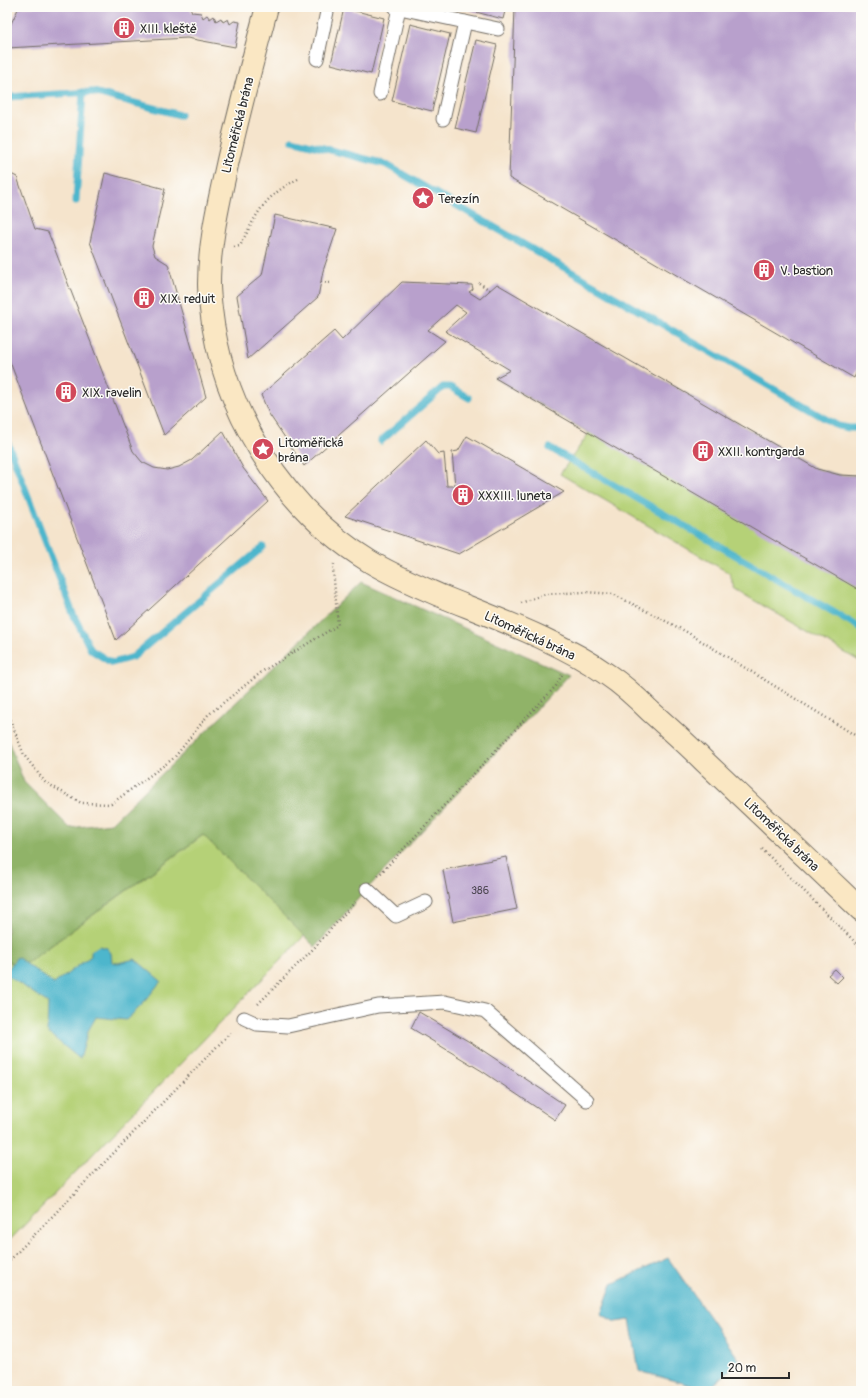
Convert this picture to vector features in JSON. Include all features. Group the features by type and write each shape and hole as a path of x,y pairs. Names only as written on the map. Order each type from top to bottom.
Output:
{"main road":[{"name":"Litoměřická brána","path":"267,7 230,151 217,210 210,253 208,286 219,356 242,419 261,453 281,481 306,510 340,542 369,561 399,578 499,620 573,654 608,675 639,701 861,910"}],"lane":[{"path":"317,59 328,7"},
{"path":"380,94 397,8 498,29"},
{"path":"443,119 465,22"},
{"path":"366,890 396,916 426,902"},
{"path":"244,1018 257,1024 288,1026 378,1006 445,1002 485,1011 587,1100"}],"path":[{"path":"210,253 240,246 257,213 265,203 274,194 300,178"},
{"path":"321,282 330,284"},
{"path":"479,283 490,290"},
{"path":"7,712 24,755 45,782 81,803 110,804 174,758 208,715 263,670 338,625 333,569 340,542"},
{"path":"499,620 516,605 545,594 586,592 613,594 685,631 861,739"},
{"path":"7,1263 244,1018 315,947 414,837 556,686 573,654"}],"green space":[{"name":"XXII. kontrgarda","path":"581,333 817,469 840,475 861,476 861,662 736,590 729,573 560,474 589,433 495,378"},
{"path":"361,582 569,675 367,889 315,947 203,835 20,968 7,960 7,738 24,782 70,828 111,823"},
{"path":"203,835 304,936 7,1243 7,960 20,968"}],"water":[{"path":"99,946 107,948 111,953 112,962 118,963 135,959 161,981 141,1006 126,1020 96,1017 88,1031 80,1059 47,1032 48,1003 7,975 7,971 17,957 54,984 91,956 91,951"},
{"path":"668,1258 740,1361 708,1390 639,1371 630,1320 615,1322 601,1314 612,1284"}],"building":[{"name":"XIII. kleště","path":"19,7 190,7 192,12 201,13 203,18 207,15 210,19 214,16 216,21 221,18 223,22 228,19 230,24 234,21 240,22 235,47 187,38 7,48 7,32"},
{"path":"456,7 506,7 503,19"},
{"name":"V. bastion","path":"515,7 861,7 861,362 854,378 509,178"},
{"path":"344,8 384,18 371,74 331,64"},
{"path":"410,24 450,34 432,111 392,101"},
{"path":"476,40 497,45 476,133 455,128"},
{"name":"XIX. ravelin","path":"7,172 17,177 35,229 48,232 133,451 142,462 154,468 167,470 179,467 192,460 223,431 243,468 268,501 116,640 7,354"},
{"name":"XIX. reduit","path":"105,173 165,189 152,246 155,256 168,264 206,397 164,435 90,242"},
{"name":"XIX. reduit","path":"275,215 337,229 323,271 318,297 248,359 237,296 262,275"},
{"name":"XXII. kontrgarda","path":"402,282 472,285 473,289 469,292 480,299 497,284 817,469 840,475 861,476 861,591 495,378 510,370 445,331 466,312 456,305 428,330 445,341 304,466 269,414 261,395 334,331 342,340"},
{"name":"XXXIII. luneta","path":"467,436 564,492 459,554 345,516 426,440 438,454 444,453 447,486 455,486 452,452 458,451"},
{"path":"506,857 517,909 453,922 443,870"},
{"path":"835,969 843,977 837,983 828,975"},
{"path":"419,1012 473,1044 565,1105 555,1120 482,1071 411,1028"}],"waterway":[{"path":"76,201 83,92"},
{"path":"7,97 93,92 180,115"},
{"path":"292,140 385,164 838,426 861,428"},
{"path":"381,441 443,387 450,387 469,398"},
{"path":"7,441 73,614 91,650 112,663 133,657 263,547"},
{"path":"550,448 861,628"}],"place":[{"name":"XIII. kleště","path":"124,28"},
{"name":"Terezín","path":"423,198"},
{"name":"V. bastion","path":"764,270"},
{"name":"XIX. reduit","path":"144,298"},
{"name":"XIX. ravelin","path":"66,392"},
{"name":"Litoměřická brána","path":"263,449"},
{"name":"XXII. kontrgarda","path":"703,451"},
{"name":"XXXIII. luneta","path":"463,495"}]}
